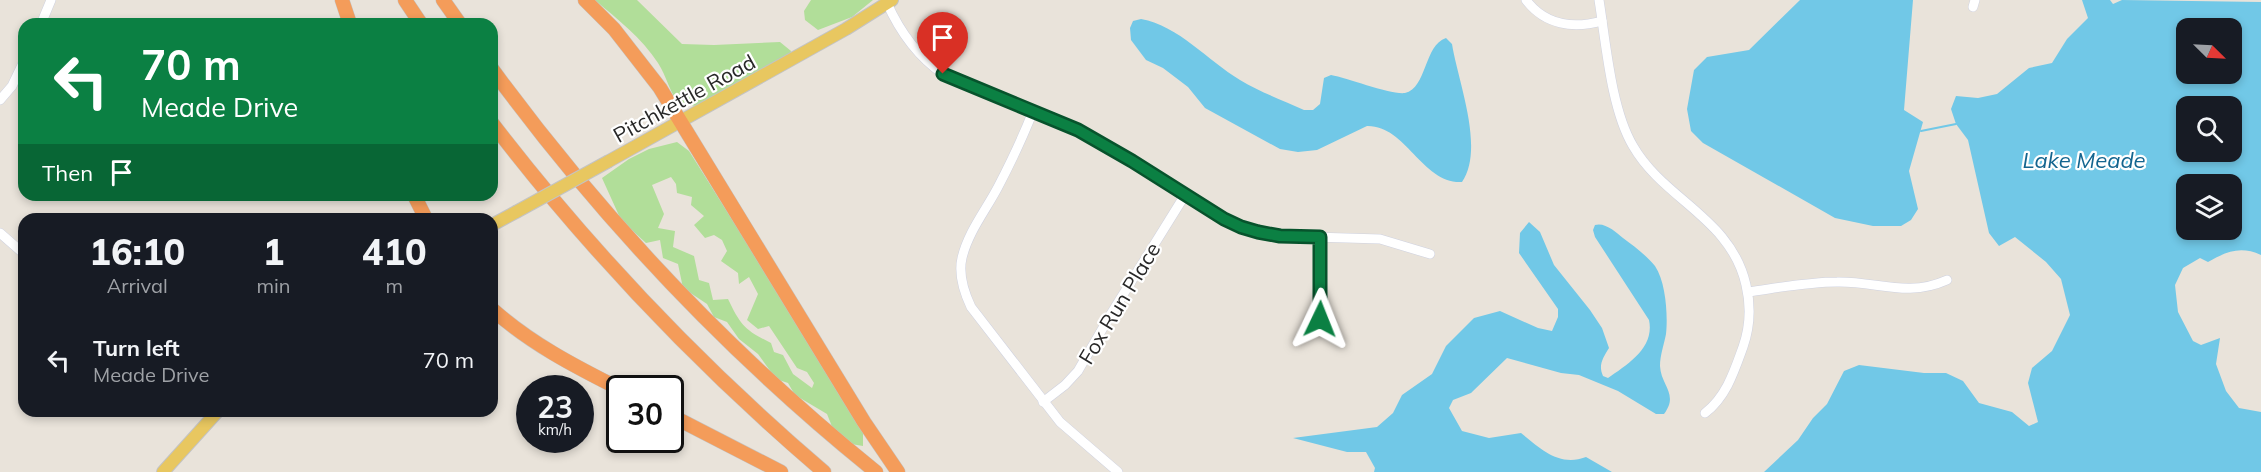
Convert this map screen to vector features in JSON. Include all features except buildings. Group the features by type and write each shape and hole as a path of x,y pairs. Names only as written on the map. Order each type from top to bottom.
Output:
{"highway":[{"path":"342,0 348,18"},
{"path":"405,0 417,18"},
{"path":"443,0 456,18"},
{"path":"585,0 614,29 638,58 681,121 864,422 898,472"},
{"path":"498,77 592,195 662,274 765,376 876,472"},
{"path":"498,130 575,226 662,322 737,395 824,472"},
{"path":"498,314 537,345 606,382"},
{"path":"684,422 781,472"}],"main road":[{"name":"Pitchkettle Road","path":"498,222 846,29 890,1"},
{"path":"163,472 209,417"}],"street":[{"path":"43,18 51,0"},
{"path":"1526,0 1537,13 1555,22 1580,25 1602,21"},
{"path":"1599,0 1622,120 1633,146 1652,171 1716,227 1726,239 1739,262 1748,292 1748,324 1738,360 1721,398 1705,413"},
{"path":"890,1 908,39 920,56 931,66 951,78 1078,130 1224,219 1258,232 1280,236 1380,239 1430,254"},
{"path":"0,100 18,74"},
{"path":"1033,111 1020,144 968,239 962,259 963,291 971,307 1060,422 1118,472"},
{"name":"Fox Run Place","path":"1043,402 1065,385 1078,371 1185,195"},
{"path":"0,233 18,249"},
{"path":"1316,330 1322,311 1320,237"},
{"path":"1748,292 1820,282 1923,289 1947,280"}],"green space":[{"path":"595,0 637,0 682,44 780,42 791,51 789,57 697,106 679,104 652,54 629,29"},
{"path":"811,0 873,0 852,17 818,30 805,20 804,11"},
{"path":"677,142 689,151 863,428 863,446 851,444 833,429 827,414 795,395 788,383 776,379 758,354 739,339 727,322 714,317 707,304 683,288 678,264 663,258 660,240 646,243 621,220 602,178 629,159 649,149","holes":["671,177 676,184 677,193 692,197 691,205 704,216 694,225 705,238 714,235 722,240 727,251 721,261 738,273 739,284 749,277 758,294 747,320 758,329 769,326 797,368 807,372 814,383 812,388 793,374 783,355 774,352 771,343 745,326 728,299 713,300 709,283 699,280 694,256 673,247 675,231 658,228 664,214 652,185"]}],"water":[{"path":"1800,0 1913,0 1904,110 1923,122 1909,171 1918,209 1911,220 1901,226 1873,226 1835,218 1703,143 1691,131 1687,109 1694,70 1707,57 1749,50"},
{"name":"Lake Meade","path":"2082,0 2110,0 2113,4 2122,0 2261,2 2261,255 2240,250 2221,255 2208,262 2200,258 2183,268 2175,285 2178,312 2193,341 2201,345 2220,338 2216,364 2226,391 2239,408 2261,412 2261,472 1764,472 1798,440 1813,418 1827,404 1844,371 1859,365 1924,373 1946,373 1963,381 1979,403 2012,412 2029,426 2038,422 2028,383 2032,368 2052,351 2070,315 2061,279 2046,262 2015,237 1999,246 1989,233 1968,140 1956,124 1951,109 1956,96 1978,98 1997,94 2029,68 2052,63 2067,39 2088,18"},
{"path":"1141,19 1155,23 1180,36 1248,84 1304,110 1313,110 1320,104 1324,78 1331,75 1405,93 1418,83 1433,49 1446,38 1452,44 1471,133 1468,168 1462,182 1448,180 1436,174 1404,144 1381,128 1367,126 1317,150 1298,152 1280,149 1205,108 1188,87 1163,68 1146,60 1131,40 1130,28 1133,21"},
{"path":"1529,222 1540,232 1554,265 1602,328 1609,348 1603,358 1601,368 1603,376 1608,378 1638,355 1648,339 1650,330 1649,320 1595,237 1593,230 1595,225 1603,225 1614,230 1655,266 1662,281 1667,318 1660,366 1670,395 1668,407 1664,414 1656,414 1618,391 1579,375 1561,373 1507,358 1471,393 1453,400 1449,408 1462,431 1489,438 1521,433 1551,455 1567,460 1586,457 1612,472 1374,472 1375,468 1366,452 1347,452 1293,438 1377,427 1393,413 1402,395 1432,374 1446,346 1474,318 1500,311 1538,328 1552,331 1558,317 1558,309 1519,253 1520,233"}],"waterway":[{"path":"1921,131 1956,124"}],"route":[{"path":"943,74 1078,130 1224,219 1241,227 1280,236 1320,237 1322,311 1320,319"}]}
